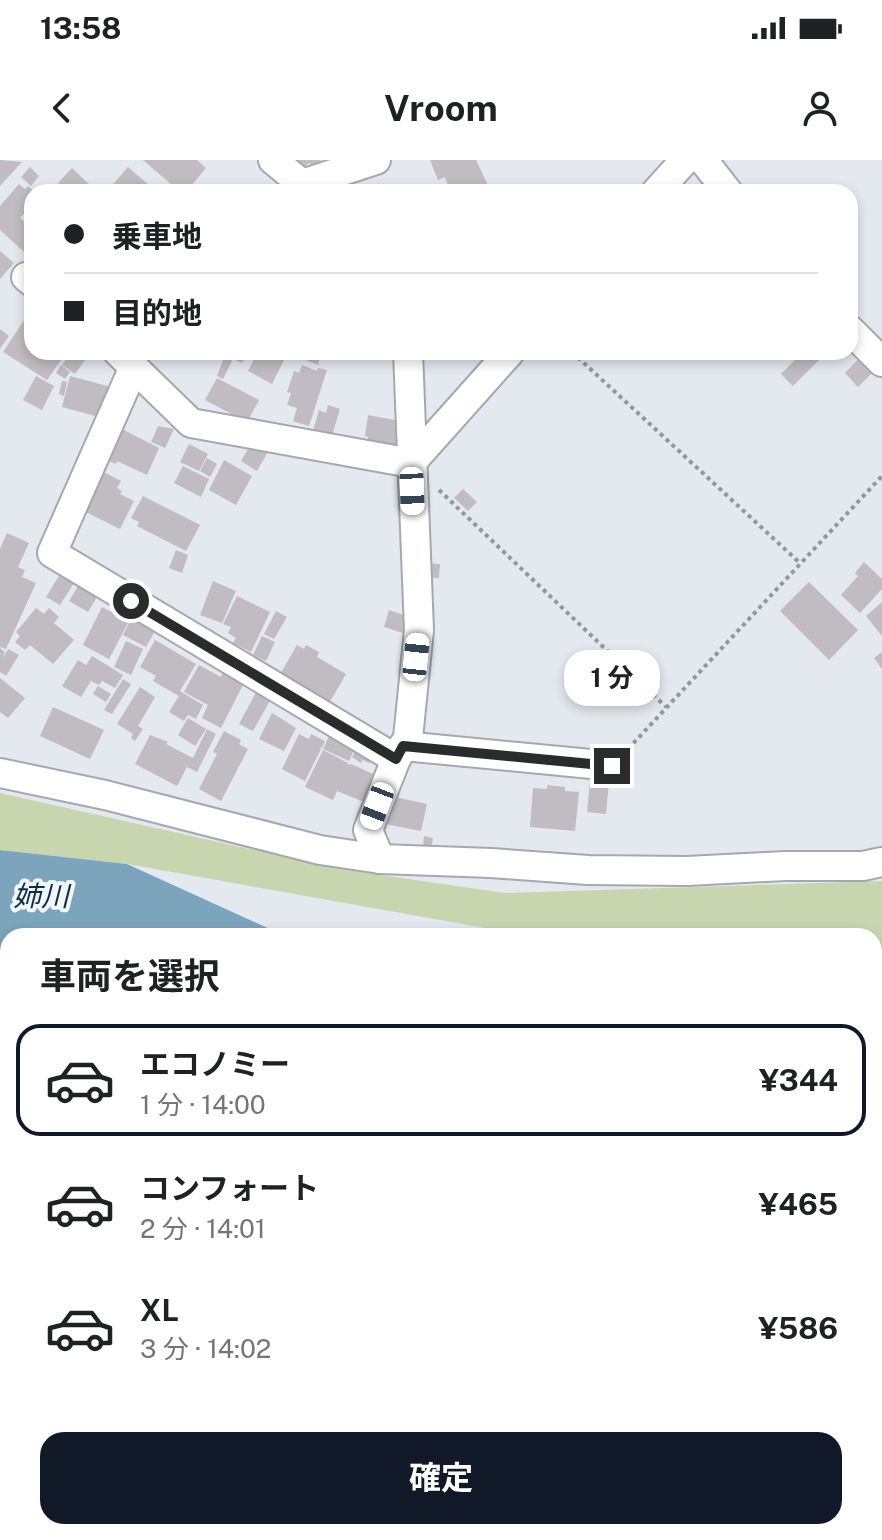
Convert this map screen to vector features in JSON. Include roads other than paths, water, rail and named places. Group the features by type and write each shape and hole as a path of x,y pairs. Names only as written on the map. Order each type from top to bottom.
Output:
{"street":[{"path":"273,160 302,184"},
{"path":"317,184 376,160"},
{"path":"663,184 685,160"},
{"path":"703,160 722,184"},
{"path":"858,338 882,362"},
{"path":"411,463 191,423 126,360 52,553 400,753 612,766"},
{"path":"380,859 368,830 408,738 419,630 408,360"},
{"path":"411,463 503,360"},
{"path":"0,773 105,795 320,850 380,859 588,870 687,871 863,866 882,862"}],"water":[{"name":"姉川","path":"0,850 127,864 267,928 0,928"}]}
